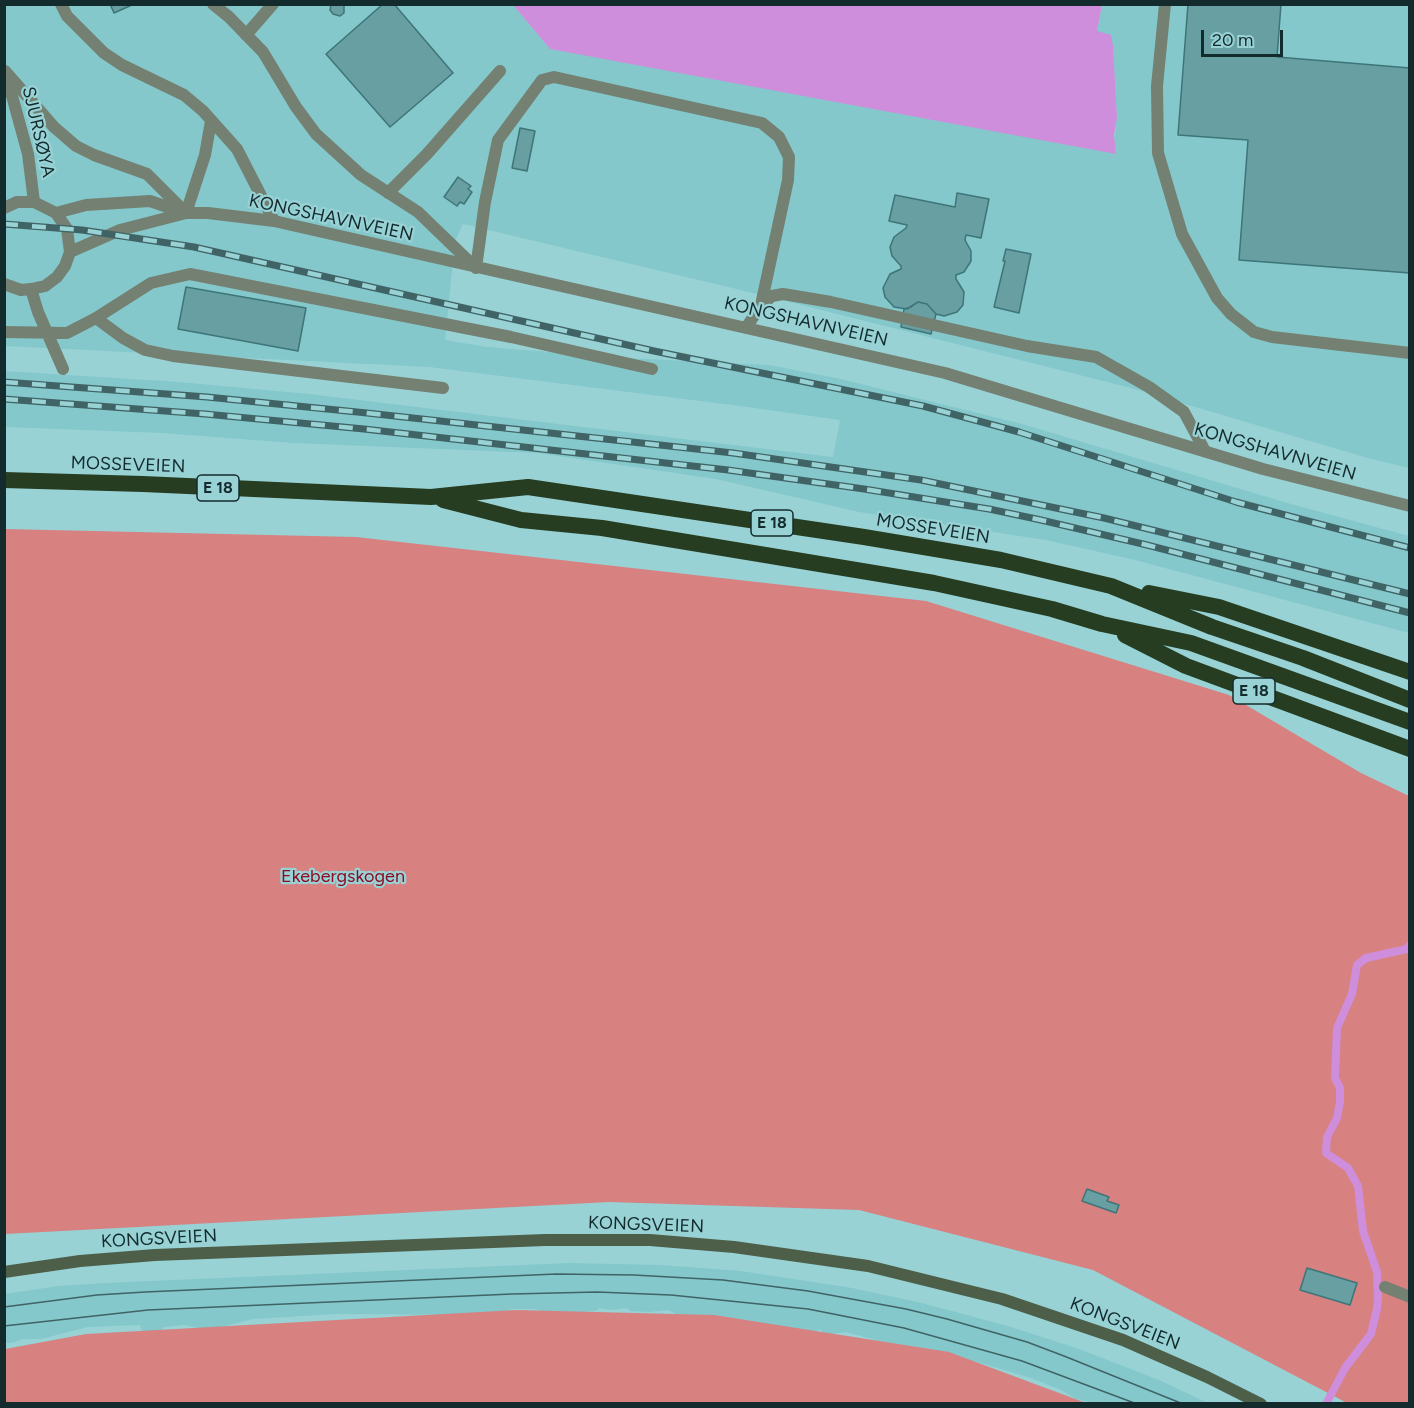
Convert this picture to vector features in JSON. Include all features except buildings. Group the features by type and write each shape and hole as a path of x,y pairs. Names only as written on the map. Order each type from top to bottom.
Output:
{"highway":[{"name":"MOSSEVEIEN","path":"4,480 431,497 528,487 864,537 1001,560 1111,586 1212,627 1303,658 1410,700"},
{"name":"MOSSEVEIEN","path":"431,497 521,520 602,528 934,583 1052,609 1102,624 1191,643 1410,722"},
{"name":"E 18","path":"1111,586 1219,607 1410,672"},
{"name":"E 18","path":"1102,624 1186,666 1410,749"}],"main road":[{"name":"KONGSVEIEN","path":"4,1272 80,1261 155,1255 545,1240 650,1240 775,1251 868,1266 1002,1299 1123,1340 1261,1404"}],"lane":[{"path":"61,4 75,25 104,53 122,65 194,102 237,149 274,221"},
{"path":"213,4 263,52 296,107 316,134 361,175 418,212 476,268"},
{"path":"246,35 273,4"},
{"path":"1165,4 1156,86 1158,153 1182,234 1217,298 1230,314 1254,333 1410,353"},
{"path":"5,71 54,127 76,146 147,174 186,213 205,155 211,122"},
{"name":"SJURSØYA","path":"5,71 28,154 34,202"},
{"path":"388,193 427,154 500,71"},
{"path":"476,268 485,202 498,140 542,80 554,76 762,123 779,137 789,157 788,180 761,305"},
{"name":"KONGSHAVNVEIEN","path":"56,213 86,205 150,201 186,213"},
{"path":"4,208 17,202 34,202 56,213 67,229 70,252 57,278 45,286 31,290 6,286"},
{"name":"KONGSHAVNVEIEN","path":"70,252 120,230 186,213 208,213 274,221 945,373 1325,486 1410,506"},
{"path":"4,332 68,333 151,283 190,274 511,337 652,369"},
{"path":"31,290 63,369"},
{"path":"746,328 761,305 772,296 783,294 831,302 1027,345 1096,357 1149,387 1184,412 1205,451"},
{"path":"96,318 123,338 145,350 173,356 443,388"},
{"path":"1385,1287 1410,1297"}],"shaded area":[{"path":"5,5 513,5 550,49 1114,142 1117,118 1113,46 1097,32 1102,5 1409,5 1409,468 1371,459 1131,388 770,297 463,224 455,241 445,340 487,347 626,358 769,365 841,379 1022,424 1291,504 1409,536 1409,633 1135,560 1046,540 859,512 716,479 538,453 293,443 162,433 5,427 4,371 179,382 309,394 833,457 840,420 429,367 5,346"},
{"path":"513,5 1102,5 1097,31 1111,35 1113,46 1117,118 1114,135 1116,154 550,49"},
{"path":"569,1263 660,1265 741,1271 852,1288 922,1303 1008,1326 1079,1349 1159,1380 1208,1403 1094,1403 1076,1399 1059,1389 1031,1378 947,1353 894,1345 846,1332 825,1335 820,1329 817,1331 763,1325 712,1315 683,1317 668,1310 649,1312 630,1311 628,1308 612,1310 599,1308 596,1311 555,1314 535,1309 511,1309 501,1314 481,1315 336,1314 253,1319 209,1330 184,1325 164,1327 160,1333 142,1332 140,1325 88,1327 41,1339 23,1339 5,1343 4,1294 59,1286"}],"green space":[{"name":"Ekebergskogen","path":"5,529 356,537 926,601 1229,695 1361,773 1409,796 1409,1403 1347,1403 1093,1270 859,1210 609,1202 5,1234"},
{"path":"516,1310 714,1315 949,1352 1086,1403 5,1403 5,1349 86,1334"}],"waterway":[{"path":"1326,1404 1345,1368 1371,1334 1378,1297 1377,1272 1363,1231 1358,1186 1348,1168 1326,1153 1327,1137 1337,1118 1340,1101 1340,1088 1335,1078 1337,1028 1352,994 1357,965 1366,958 1407,949 1410,945"}],"tram line":[{"path":"4,1307 97,1295 145,1292 556,1274 634,1275 723,1280 808,1291 947,1319 1027,1342 1183,1404"},
{"path":"4,1326 148,1310 512,1294 597,1292 671,1295 808,1309 904,1328 1022,1361 1137,1404"}],"railway":[{"path":"4,224 82,230 194,247 654,351 923,406 1019,432 1236,502 1410,548"},
{"path":"4,382 207,397 367,413 733,453 921,480 1104,518 1410,594"},
{"path":"4,399 364,429 728,470 864,489 989,509 1041,520 1410,613"}]}
